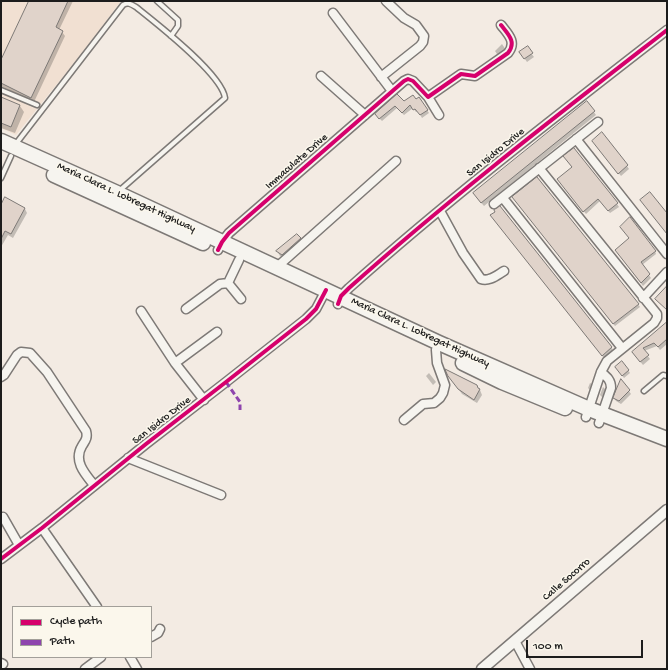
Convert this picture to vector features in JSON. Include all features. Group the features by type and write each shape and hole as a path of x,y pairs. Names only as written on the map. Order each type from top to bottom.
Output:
{"highway":[{"name":"Maria Clara L. Lobregat Highway","path":"1,142 9,151 115,197 220,246 276,267 325,294"},
{"name":"Maria Clara L. Lobregat Highway","path":"220,246 240,260 325,294 439,343 504,377"},
{"name":"Maria Clara L. Lobregat Highway","path":"339,300 436,350 504,377 667,449"},
{"name":"Maria Clara L. Lobregat Highway","path":"601,419 667,439"}],"street":[{"path":"381,77 420,46 423,42 424,36 416,25 404,18 386,1"},
{"path":"332,13 392,92"},
{"path":"439,115 428,97 461,74 475,76 508,53 511,49 513,41 501,25"},
{"name":"San Isidro Drive","path":"339,300 360,278 440,211 534,134 667,30"},
{"path":"321,76 365,115"},
{"name":"Immaculate Drive","path":"220,246 229,233 238,224 404,81 408,79 413,81 428,97"},
{"path":"494,204 598,122"},
{"path":"576,140 667,254"},
{"path":"276,267 396,161"},
{"path":"539,168 656,314 657,318 654,323 607,361 601,372 587,413"},
{"path":"503,198 622,348"},
{"path":"440,211 462,253 481,279 489,279 504,271"},
{"path":"228,283 240,260"},
{"path":"642,298 667,272"},
{"path":"228,283 241,299"},
{"path":"186,309 220,284 228,283"},
{"name":"San Isidro Drive","path":"1,559 306,319 316,309 325,294"},
{"path":"141,311 175,363 204,400"},
{"path":"175,363 217,332"},
{"path":"404,420 423,404 434,402 440,398 443,393 444,385 439,371 436,350"},
{"path":"1,377 4,375 17,355 21,352 30,353 41,364 53,379 86,431 87,438 78,453 78,460 94,486"},
{"path":"601,372 609,378 611,382 611,388 601,419"},
{"path":"128,458 221,495"},
{"name":"Calle Socorro","path":"482,669 667,510"},
{"path":"3,517 19,545"},
{"path":"42,528 97,606"},
{"path":"152,636 158,633 160,629"},
{"path":"515,641 530,669"},
{"path":"85,669 100,658"},
{"path":"131,658 137,669"}],"lane":[{"path":"157,1 178,20 178,26 171,36"},
{"path":"1,178 9,151 123,6 130,4 136,6 185,47 222,87 225,98 115,197"},
{"path":"1,90 37,105"},
{"path":"644,392 663,375 667,376"}],"shaded area":[{"path":"1,1 121,1 82,53 16,135 1,128"}],"building":[{"path":"29,1 68,1 56,27 63,31 31,98 1,83 1,60"},
{"path":"528,46 533,53 524,59 519,52"},
{"path":"397,94 404,101 413,95 416,99 419,97 428,110 420,115 415,109 413,110 410,105 402,113 395,106 379,119 375,114"},
{"path":"1,97 20,105 11,127 1,123"},
{"path":"587,101 595,111 481,203 473,193"},
{"path":"602,132 628,165 618,174 592,141"},
{"path":"574,148 618,203 608,211 598,199 583,212 557,179 572,167 563,156"},
{"path":"537,177 639,304 613,324 512,197"},
{"path":"650,192 667,213 667,234 640,200"},
{"path":"5,197 25,208 11,234 5,231 1,239 1,205"},
{"path":"500,206 612,347 602,356 490,215"},
{"path":"630,217 656,251 641,262 650,274 641,283 615,250 629,238 620,227"},
{"path":"297,234 301,238 282,255 276,251"},
{"path":"667,286 667,310 655,299"},
{"path":"667,322 667,339 658,347 654,343 643,348 649,355 640,362 632,352"},
{"path":"622,361 629,370 622,376 615,367"},
{"path":"445,369 477,385 480,389 474,400 458,389 448,376"},
{"path":"621,379 630,390 619,401 613,398"}],"marked path":[{"path":"226,382 240,402 240,410"}],"cycle path":[{"path":"218,250 229,233 404,81 408,79 413,81 428,97 461,74 475,76 508,53 511,49 512,42 509,35 501,25"},
{"path":"338,304 341,296 349,288 427,221 506,156 667,30"},
{"path":"1,559 306,319 316,309 326,290"}]}
